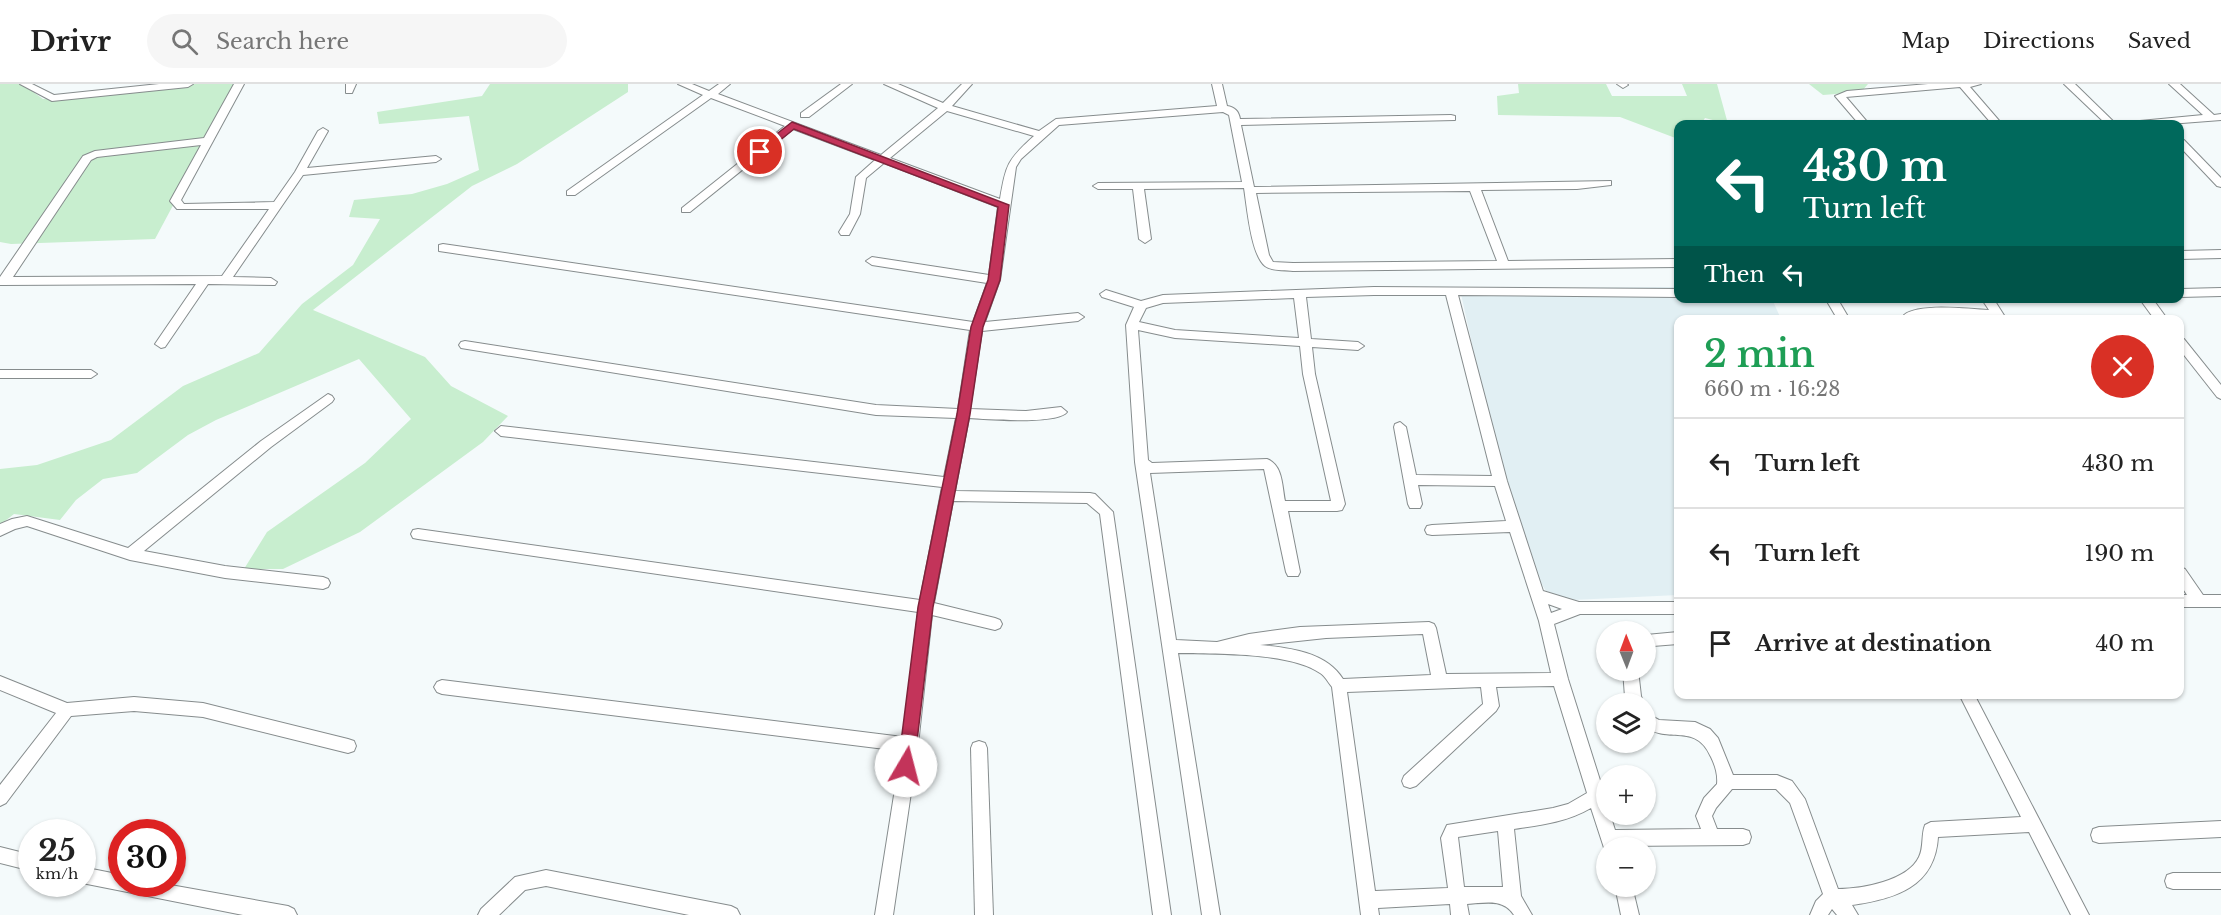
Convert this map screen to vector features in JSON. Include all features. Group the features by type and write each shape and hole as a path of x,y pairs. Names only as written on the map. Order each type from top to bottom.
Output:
{"street":[{"path":"25,84 52,98 188,84"},
{"path":"238,84 175,201 181,207 276,205"},
{"path":"683,84 1004,205"},
{"path":"571,193 725,84"},
{"path":"805,115 847,84"},
{"path":"889,84 945,107 1041,135"},
{"path":"845,232 855,214 861,177 945,107 967,84"},
{"path":"1217,84 1223,109"},
{"path":"1962,84 1994,120"},
{"path":"1861,120 1840,96 1976,84"},
{"path":"2068,84 2107,120"},
{"path":"2174,84 2216,118"},
{"path":"884,915 910,745 926,607 963,414 977,327 994,280 1011,167 1017,157 1056,122 1223,109 1232,111 1264,259 1270,265 1293,267 1674,263"},
{"path":"1236,122 1451,118"},
{"path":"2184,121 2216,118"},
{"path":"686,210 792,125"},
{"path":"225,280 300,172 323,131"},
{"path":"3,281 87,158 95,154 207,141"},
{"path":"2184,146 2221,184"},
{"path":"300,172 436,159"},
{"path":"1098,186 1578,186 1606,183"},
{"path":"1138,185 1145,239"},
{"path":"1474,186 1504,265"},
{"path":"443,248 977,327 1078,317"},
{"path":"2184,255 2221,254"},
{"path":"872,261 994,280"},
{"path":"161,344 205,280"},
{"path":"3,281 225,280 271,282"},
{"path":"1210,915 1142,462 1132,325 1135,311 1142,305 1163,299 1374,291 1674,292"},
{"path":"1451,292 1513,526 1546,621 1560,679 1596,793"},
{"path":"2184,292 2221,292"},
{"path":"1106,294 1142,305"},
{"path":"1280,506 1338,504 1304,341 1300,295"},
{"path":"2149,303 2158,315"},
{"path":"1910,315 1924,312 1970,315"},
{"path":"1132,325 1176,334 1358,346"},
{"path":"465,345 876,410 1026,416 1061,412"},
{"path":"2184,347 2221,394"},
{"path":"0,374 91,374"},
{"path":"129,554 266,444 328,399"},
{"path":"1400,428 1415,504"},
{"path":"501,431 949,490 1090,498 1106,512 1162,915"},
{"path":"1142,462 1149,468 1267,464 1272,468 1293,572"},
{"path":"1412,480 1500,481"},
{"path":"0,531 12,524 27,521 129,554 225,572 323,583"},
{"path":"1432,530 1513,526"},
{"path":"418,534 926,607 995,624"},
{"path":"2184,579 2199,601"},
{"path":"1537,595 1579,608 1674,608"},
{"path":"2184,601 2221,601"},
{"path":"1546,621 1579,608"},
{"path":"1208,648 1260,637 1312,631 1430,628 1440,681"},
{"path":"1656,640 1674,638"},
{"path":"1170,646 1275,654 1316,663 1328,669 1339,686 1368,908 1496,894 1513,900 1519,905 1523,915"},
{"path":"1339,686 1440,681 1560,679"},
{"path":"1410,781 1491,705 1488,680"},
{"path":"0,682 67,710 134,704 203,710 348,746"},
{"path":"442,687 910,745"},
{"path":"1969,699 2080,915"},
{"path":"0,798 67,710"},
{"path":"1656,725 1700,729 1708,736 1718,754 1725,786 1710,802 1704,816 1712,837"},
{"path":"979,748 984,915"},
{"path":"1725,783 1777,782 1786,786 1797,799 1833,898 1849,915"},
{"path":"1460,915 1449,838 1454,830 1554,816 1572,810 1596,797"},
{"path":"1504,822 1513,900"},
{"path":"1819,915 1822,906 1833,898 1850,898 1882,890 1911,877 1924,865 1930,849 1931,830 2033,824"},
{"path":"2099,835 2221,829"},
{"path":"1656,840 1743,837"},
{"path":"0,855 18,860"},
{"path":"487,915 521,883 546,878 731,915"},
{"path":"2173,880 2221,881"},
{"path":"186,895 288,915"},
{"path":"1626,897 1630,915"}],"shaded area":[{"path":"1674,287 1674,303 1774,303 1779,315 1674,315 1674,595 1573,600 1546,591 1533,570 1488,417 1461,294 1474,289"}],"green space":[{"path":"0,84 22,84 43,99 186,84 238,84 155,239 11,244 0,242"},
{"path":"490,84 628,84 628,92 517,164 472,186 313,310 425,357 451,386 508,416 483,442 360,532 283,569 244,569 267,532 365,463 411,419 359,359 216,420 188,435 137,473 103,479 76,500 60,520 14,514 0,525 0,469 37,465 111,440 183,386 259,353 302,304 353,265 380,219 349,217 354,200 412,194 447,184 479,170 469,116 379,124 377,112 482,96"},
{"path":"1518,84 1606,84 1612,96 1687,96 1682,84 1717,84 1727,120 1705,118 1704,120 1674,120 1674,137 1620,117 1498,115 1497,96 1519,93"},
{"path":"1809,84 1868,84 1861,92 1823,95"}],"route":[{"path":"760,152 792,125 1004,205 994,280 977,327 963,414 926,607 906,766"}]}
